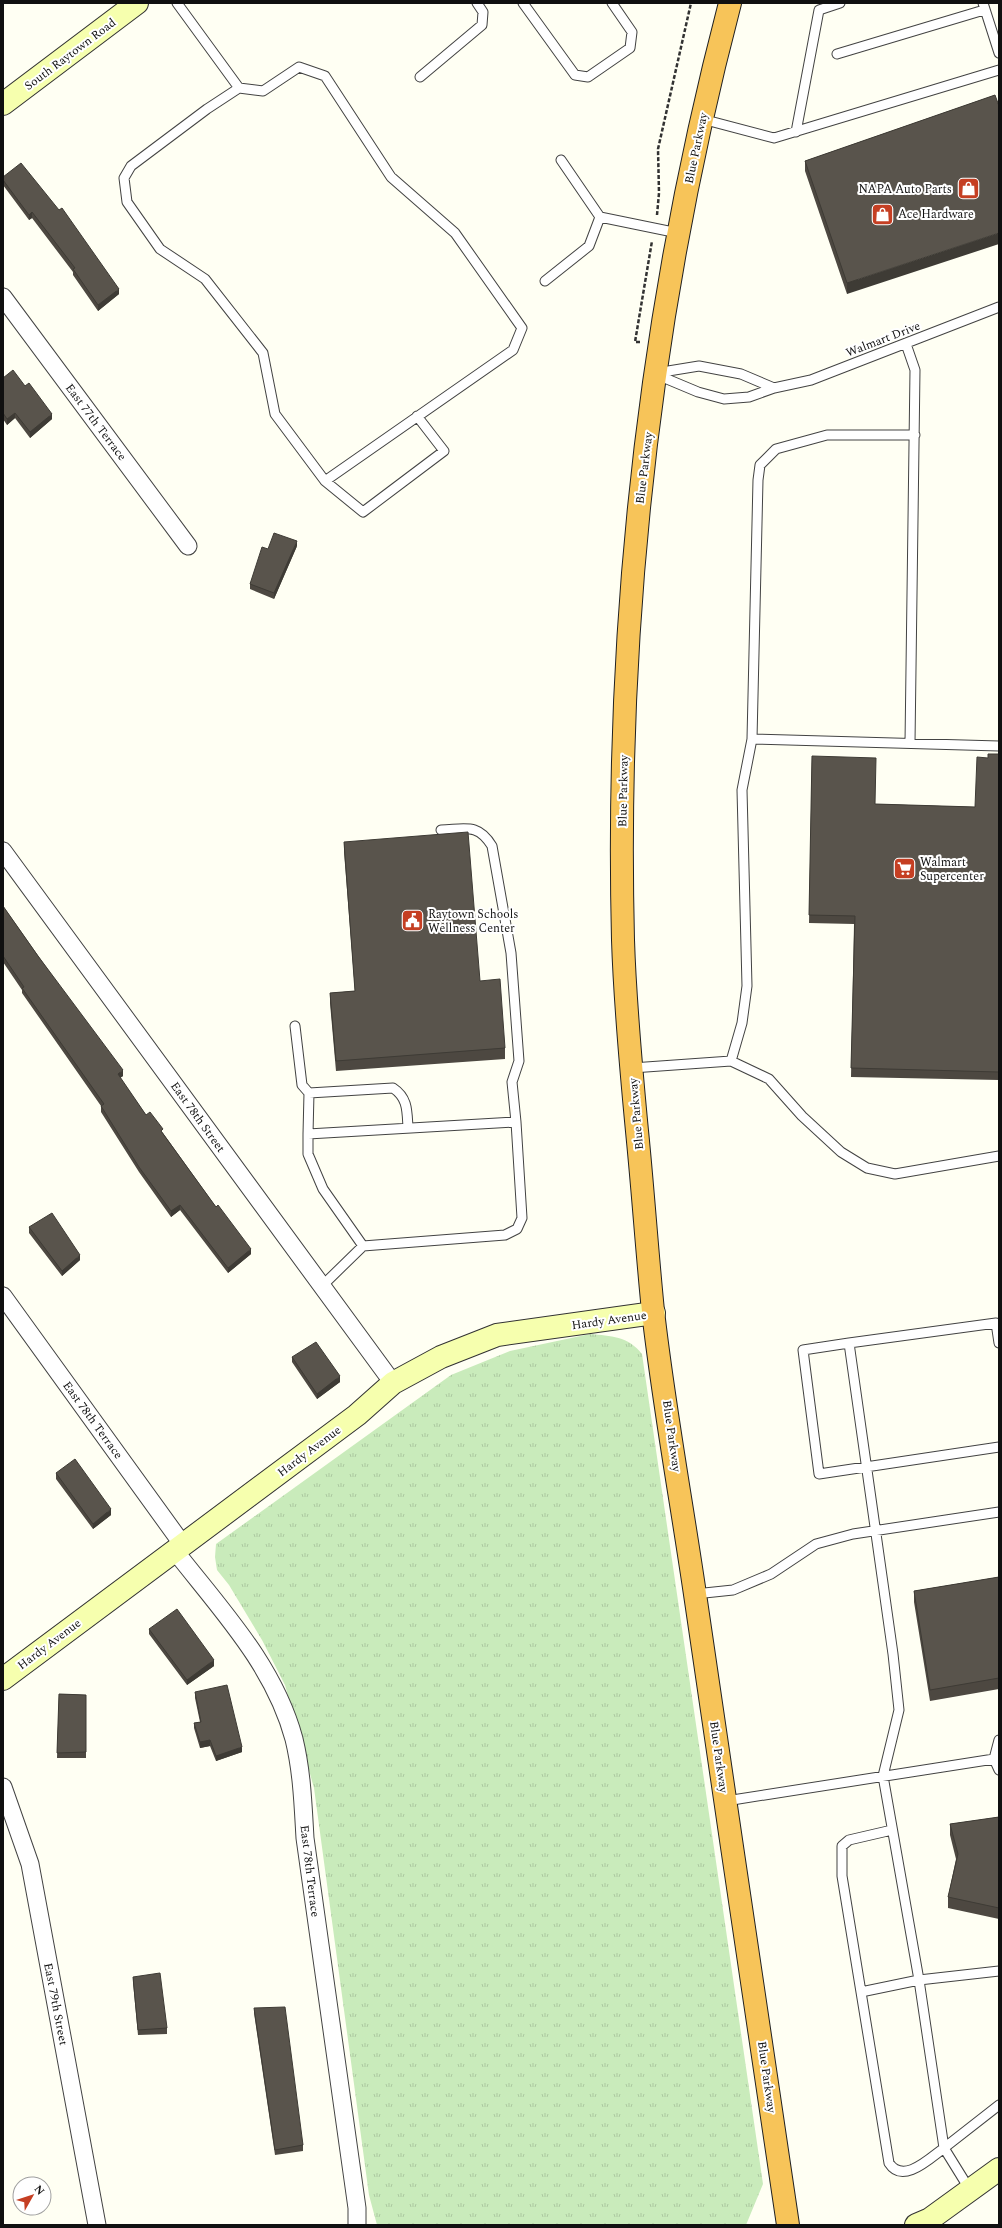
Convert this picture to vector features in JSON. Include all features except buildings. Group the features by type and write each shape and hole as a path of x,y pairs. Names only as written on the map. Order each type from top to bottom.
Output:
{"highway":[{"name":"Blue Parkway","path":"730,3 702,120 678,233 655,374 638,522 626,664 622,796 623,944 631,1068 654,1314 726,1801 785,2223"}],"street":[{"name":"South Raytown Road","path":"3,104 137,3"},
{"name":"East 77th Terrace","path":"3,297 188,546"},
{"name":"East 78th Street","path":"3,851 393,1382"},
{"name":"East 78th Terrace","path":"3,1296 179,1548 258,1657 279,1696 294,1739 302,1782 305,1838 357,2208 357,2225"},
{"name":"Hardy Avenue","path":"3,1678 357,1415 393,1382 440,1356 497,1335 654,1314"},
{"name":"East 79th Street","path":"3,1787 30,1864 98,2225"},
{"path":"916,2225 930,2219 999,2169"}],"lane":[{"path":"177,3 239,88"},
{"path":"420,77 482,25 483,12 476,3"},
{"path":"523,3 575,75 588,77 630,48 632,32 612,3"},
{"path":"796,132 819,10 840,3"},
{"path":"836,54 984,7 999,53"},
{"path":"325,481 417,416 513,350 522,328 455,233 391,177 325,76 299,67 262,91 239,88 207,108 131,166 124,178 127,202 160,249 205,278 263,353 275,414 325,481 363,512 444,451 417,416"},
{"path":"702,120 774,138 999,70"},
{"path":"561,160 600,217 678,233"},
{"path":"545,281 589,246 600,217"},
{"name":"Walmart Drive","path":"655,374 698,392 724,399 749,397 774,388 811,380 999,307"},
{"path":"906,344 915,370 910,743"},
{"path":"655,374 699,366 741,374 774,388"},
{"path":"731,1061 742,1023 747,986 742,790 752,740 758,480 760,465 776,449 827,435 915,435"},
{"path":"752,740 999,746"},
{"path":"322,1286 363,1246 505,1235 517,1229 522,1218 512,1082 519,1061 511,953 492,846 485,834 475,828 441,830"},
{"path":"295,1026 302,1085 309,1094 308,1154 324,1189 363,1246"},
{"path":"631,1068 731,1061 769,1079 802,1116 841,1152 867,1168 895,1174 999,1156"},
{"path":"309,1094 393,1088 401,1093 405,1099 408,1128"},
{"path":"308,1134 516,1122"},
{"path":"999,1344 996,1323 803,1350 819,1474 999,1447"},
{"path":"849,1343 893,1654 899,1710 882,1776 919,1980 944,2148 970,2190"},
{"path":"695,1594 733,1590 771,1574 816,1544 853,1534 999,1512"},
{"path":"999,1740 994,1759 999,1770"},
{"path":"726,1801 994,1759"},
{"path":"892,1830 849,1840 842,1846 842,1876 889,2163 893,2169 900,2172 913,2170 999,2105"},
{"path":"861,1992 919,1980 999,1970"}],"path":[{"path":"656,221 660,193 658,149 691,3"},
{"path":"643,342 635,342 650,251"}],"green space":[{"path":"590,1334 612,1336 625,1340 637,1348 642,1354 763,2184 746,2225 377,2225 369,2195 314,1788 285,1685 262,1640 229,1585 217,1570 215,1557 216,1544 451,1375 510,1351"}],"place":[{"name":"NAPA Auto Parts","path":"968,189"},
{"name":"Ace Hardware","path":"883,214"},
{"name":"Walmart Supercenter","path":"904,869"},
{"name":"Raytown Schools Wellness Center","path":"412,921"}]}
